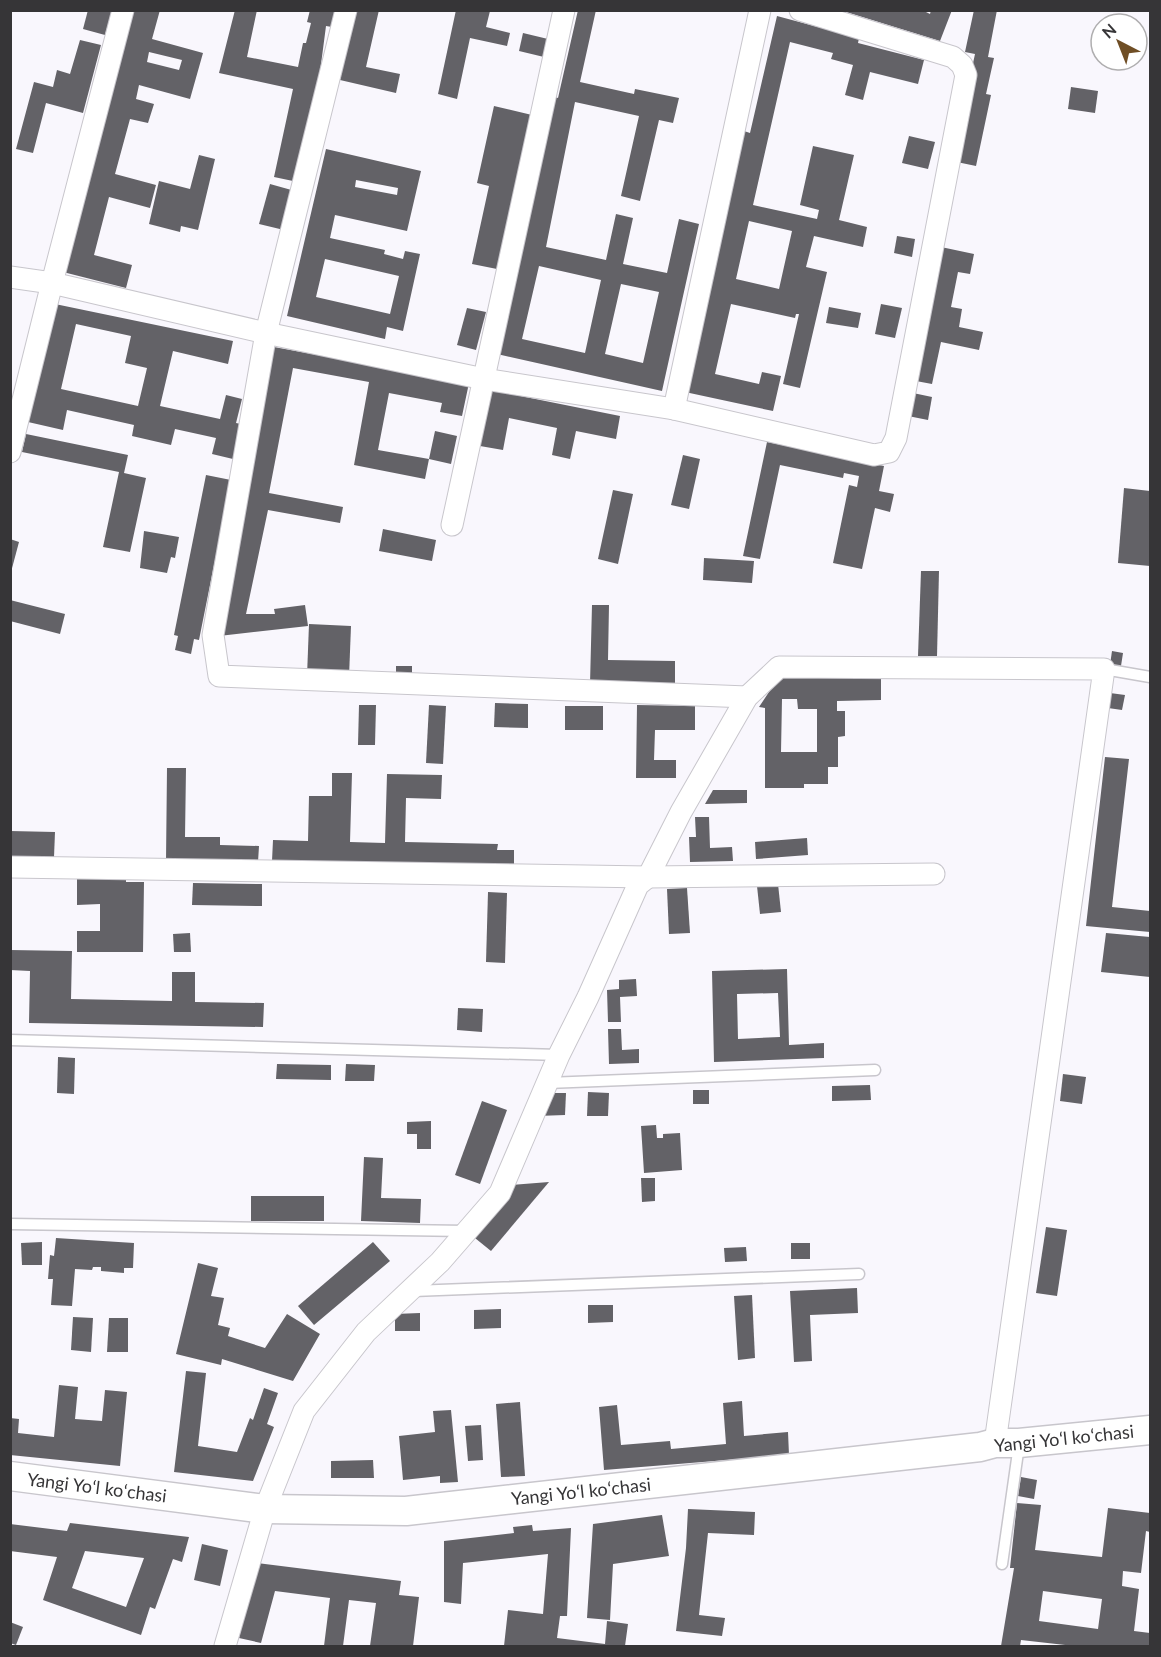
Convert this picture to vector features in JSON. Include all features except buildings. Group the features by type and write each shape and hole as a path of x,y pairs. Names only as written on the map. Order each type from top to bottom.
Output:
{"street":[{"path":"10,452 123,10"},
{"path":"346,10 266,333 213,635 219,676 747,697"},
{"path":"452,525 564,10"},
{"path":"674,409 760,10"},
{"path":"10,277 52,283 266,333 484,379 674,409 874,455 889,452 896,438 966,75 962,64 953,57 811,12"},
{"path":"225,1647 265,1509 304,1411 366,1332 467,1231 500,1193 559,1055 588,997 638,885 648,877 681,812 747,697 779,667 1104,669 1007,1443"},
{"path":"10,867 648,877 934,874"},
{"name":"Yangi Yoʻl koʻchasi","path":"10,1476 265,1509 406,1511 1007,1443 1150,1430"}],"lane":[{"path":"1104,669 1150,677"},
{"path":"10,1040 559,1055"},
{"path":"547,1083 875,1070"},
{"path":"10,1224 467,1231"},
{"path":"409,1291 859,1274"},
{"path":"1002,1564 1007,1443"}]}
